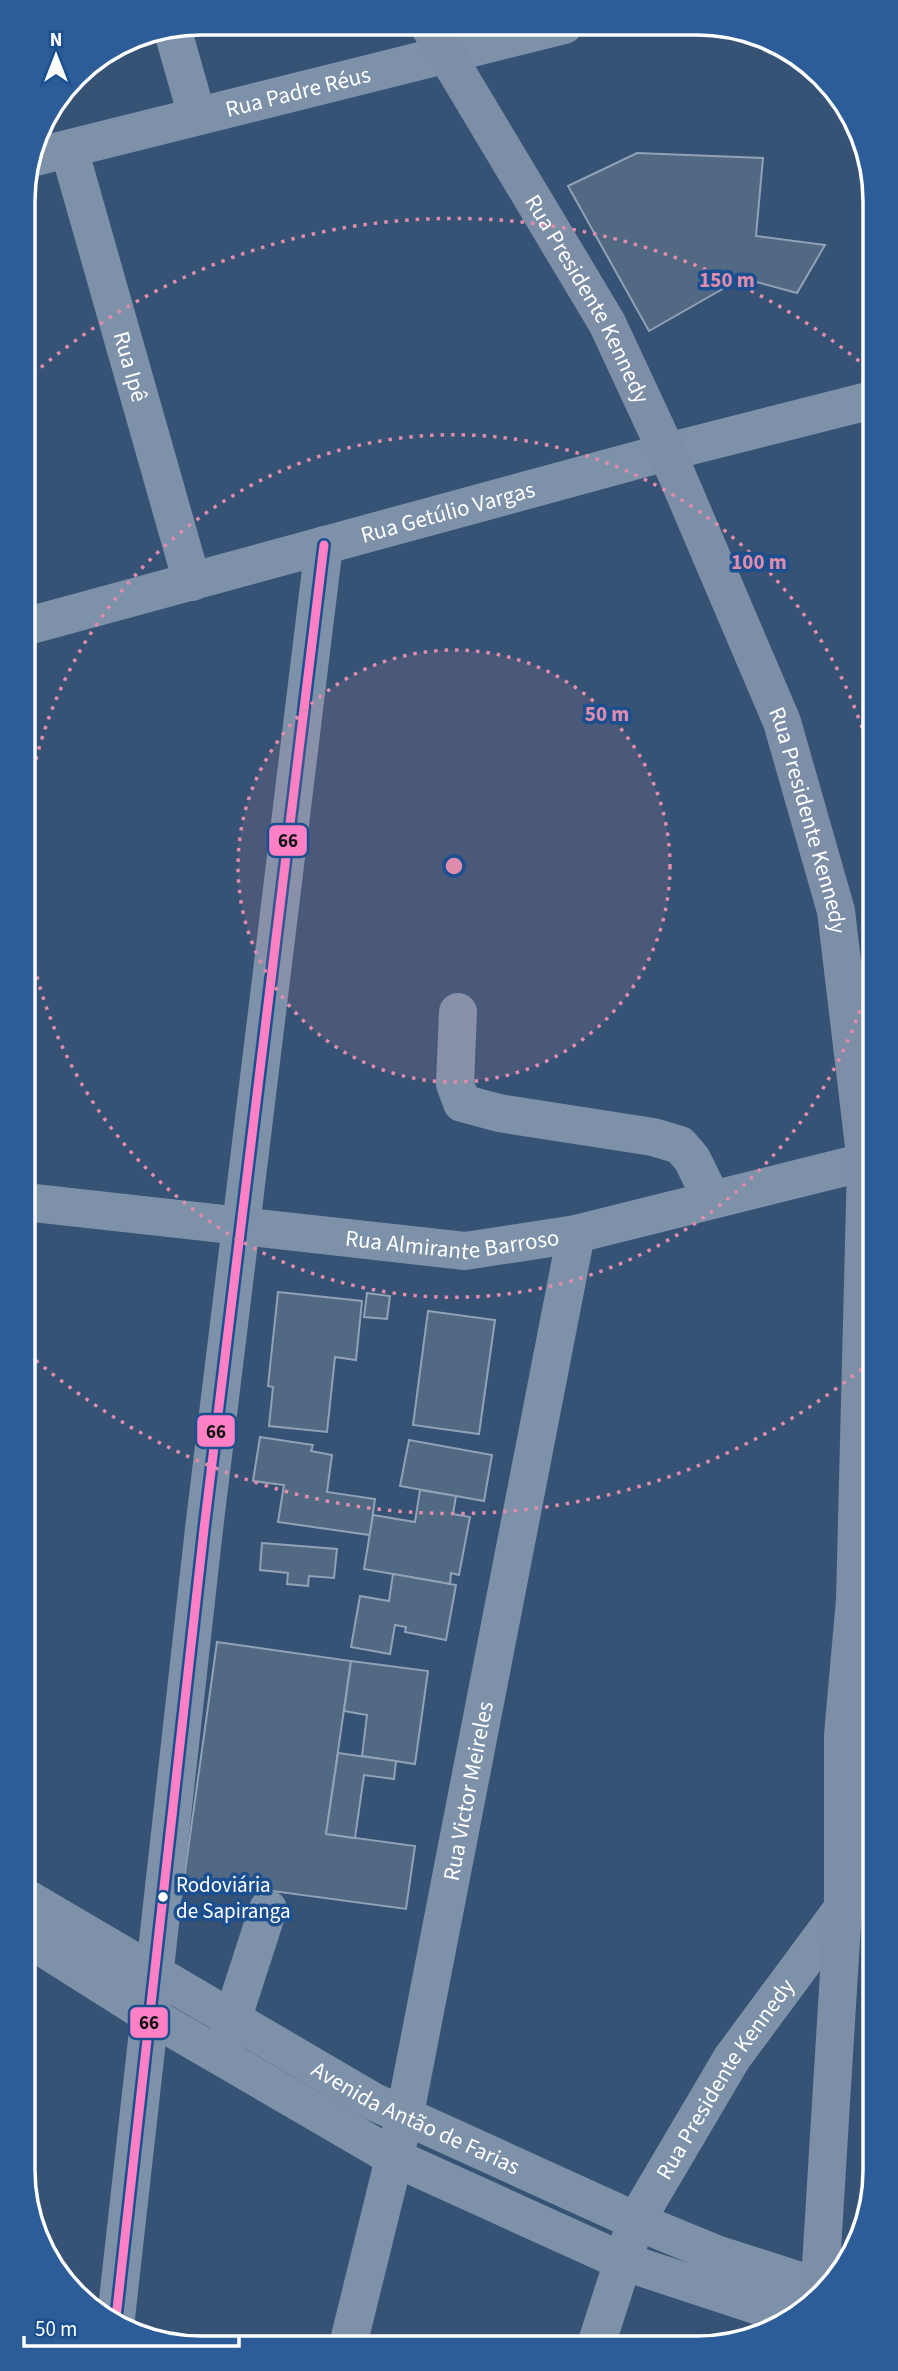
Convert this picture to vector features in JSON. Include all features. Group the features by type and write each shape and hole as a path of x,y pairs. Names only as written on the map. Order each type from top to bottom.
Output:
{"main road":[{"name":"Rua Presidente Kennedy","path":"437,39 607,323 667,452 782,722 836,911 863,1116"},
{"name":"Rua Presidente Kennedy","path":"823,2279 843,1908 843,1735 863,1610"}],"street":[{"name":"Rua Padre Réus","path":"42,155 197,116 437,39 473,35"},
{"path":"174,37 197,116"},
{"name":"Rua Ipê","path":"69,149 192,582"},
{"name":"Rua Getúlio Vargas","path":"35,624 667,452 863,402"},
{"path":"117,2313 239,1228 324,545"},
{"path":"458,1012 455,1084 462,1103 499,1113 653,1137 680,1144 692,1159 712,1200"},
{"name":"Rua Almirante Barroso","path":"35,1203 239,1228 465,1251 576,1234 863,1163"},
{"name":"Rua Victor Meireles","path":"350,2336 405,2114 576,1234"},
{"name":"Avenida Antão de Farias","path":"35,1903 372,2101 636,2221 716,2254 813,2289"},
{"name":"Rua Presidente Kennedy","path":"599,2336 636,2221 732,2058 843,1908"},
{"path":"220,2056 268,1909"},
{"name":"Avenida Antão de Farias","path":"35,1943 151,2016 395,2158 622,2262 781,2314"},
{"path":"302,2105 316,2067"}],"building":[{"path":"637,153 763,158 756,236 825,245 797,293 742,278 649,331 568,186"},
{"path":"278,1292 362,1301 356,1360 335,1357 327,1432 269,1426 273,1387 268,1386"},
{"path":"367,1293 390,1296 387,1319 364,1317"},
{"path":"428,1311 495,1320 479,1434 413,1425"},
{"path":"260,1437 313,1445 311,1451 332,1455 327,1492 375,1499 370,1535 278,1522 284,1485 253,1481"},
{"path":"409,1440 492,1455 484,1501 400,1486"},
{"path":"420,1490 456,1496 453,1514 470,1517 459,1575 451,1573 450,1584 364,1569 373,1515 415,1522"},
{"path":"262,1543 337,1549 334,1578 309,1576 308,1586 287,1584 288,1573 260,1570"},
{"path":"393,1574 456,1585 446,1640 405,1632 406,1627 395,1625 390,1654 351,1647 360,1596 389,1601"},
{"name":"Rodoviária de Sapiranga","path":"217,1642 351,1661 326,1834 415,1846 406,1909 184,1879"},
{"path":"351,1661 428,1671 415,1764 362,1756 367,1715 344,1711"},
{"path":"338,1753 396,1761 394,1779 364,1775 355,1838 326,1834"}],"transit line":[{"name":"66","path":"117,2313 204,1529 324,545"}],"place":[{"name":"Rodoviária de Sapiranga","path":"163,1897"}]}
